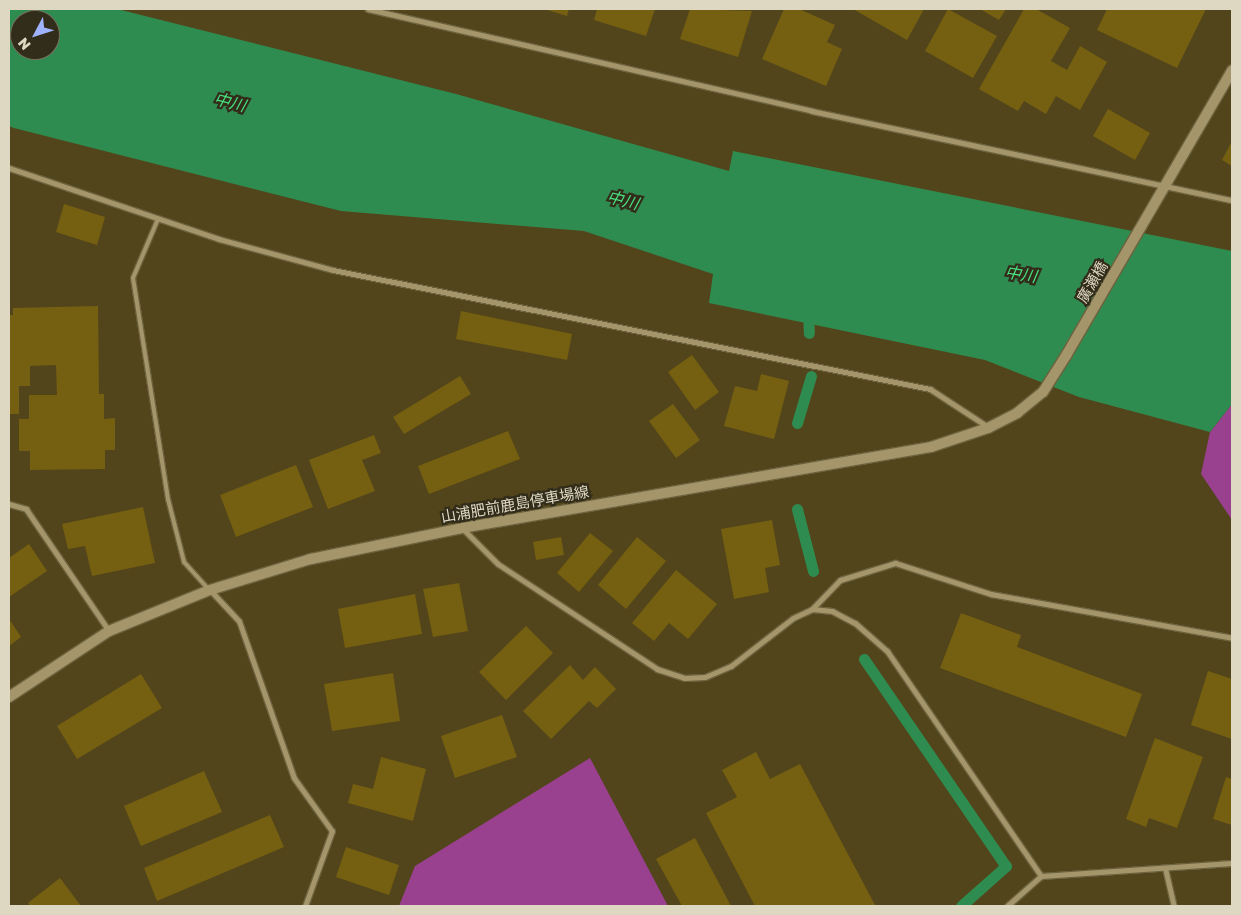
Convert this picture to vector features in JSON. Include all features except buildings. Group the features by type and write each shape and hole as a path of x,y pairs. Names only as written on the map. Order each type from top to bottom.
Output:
{"main road":[{"path":"1165,187 1232,70"},
{"name":"廣瀬橋","path":"1043,392 1165,187"},
{"name":"山浦肥前鹿島停車場線","path":"9,697 109,631 210,590 311,558 462,528 931,447 988,428 1017,413 1043,392"}],"street":[{"path":"368,9 1165,187 1232,200"},
{"path":"9,168 158,219 333,270 930,390 988,428"},
{"path":"9,504 26,509 109,631"},
{"path":"462,528 498,564 657,669 684,678 705,677 732,666 793,618 812,610 840,580 895,563 991,594 1232,638"},
{"path":"210,590 239,621 294,778 332,830 305,906"},
{"path":"812,610 832,611 855,623 887,651 1041,876"},
{"path":"1007,906 1041,876 1232,863"},
{"path":"1166,868 1174,906"}],"lane":[{"path":"158,219 133,278 168,499 184,562 210,590"}],"shaded area":[{"path":"1232,404 1232,520 1201,474 1210,432"},
{"path":"590,758 668,906 399,906 415,866"}],"water":[{"name":"中川","path":"9,9 117,9 456,94 729,171 733,151 1232,251 1232,404 1210,432 1079,397 985,360 709,303 713,274 584,231 341,211 9,126"}],"waterway":[{"path":"808,309 809,333"},
{"path":"797,423 811,376"},
{"path":"797,509 813,571"},
{"path":"864,659 1006,866 961,906"}]}
